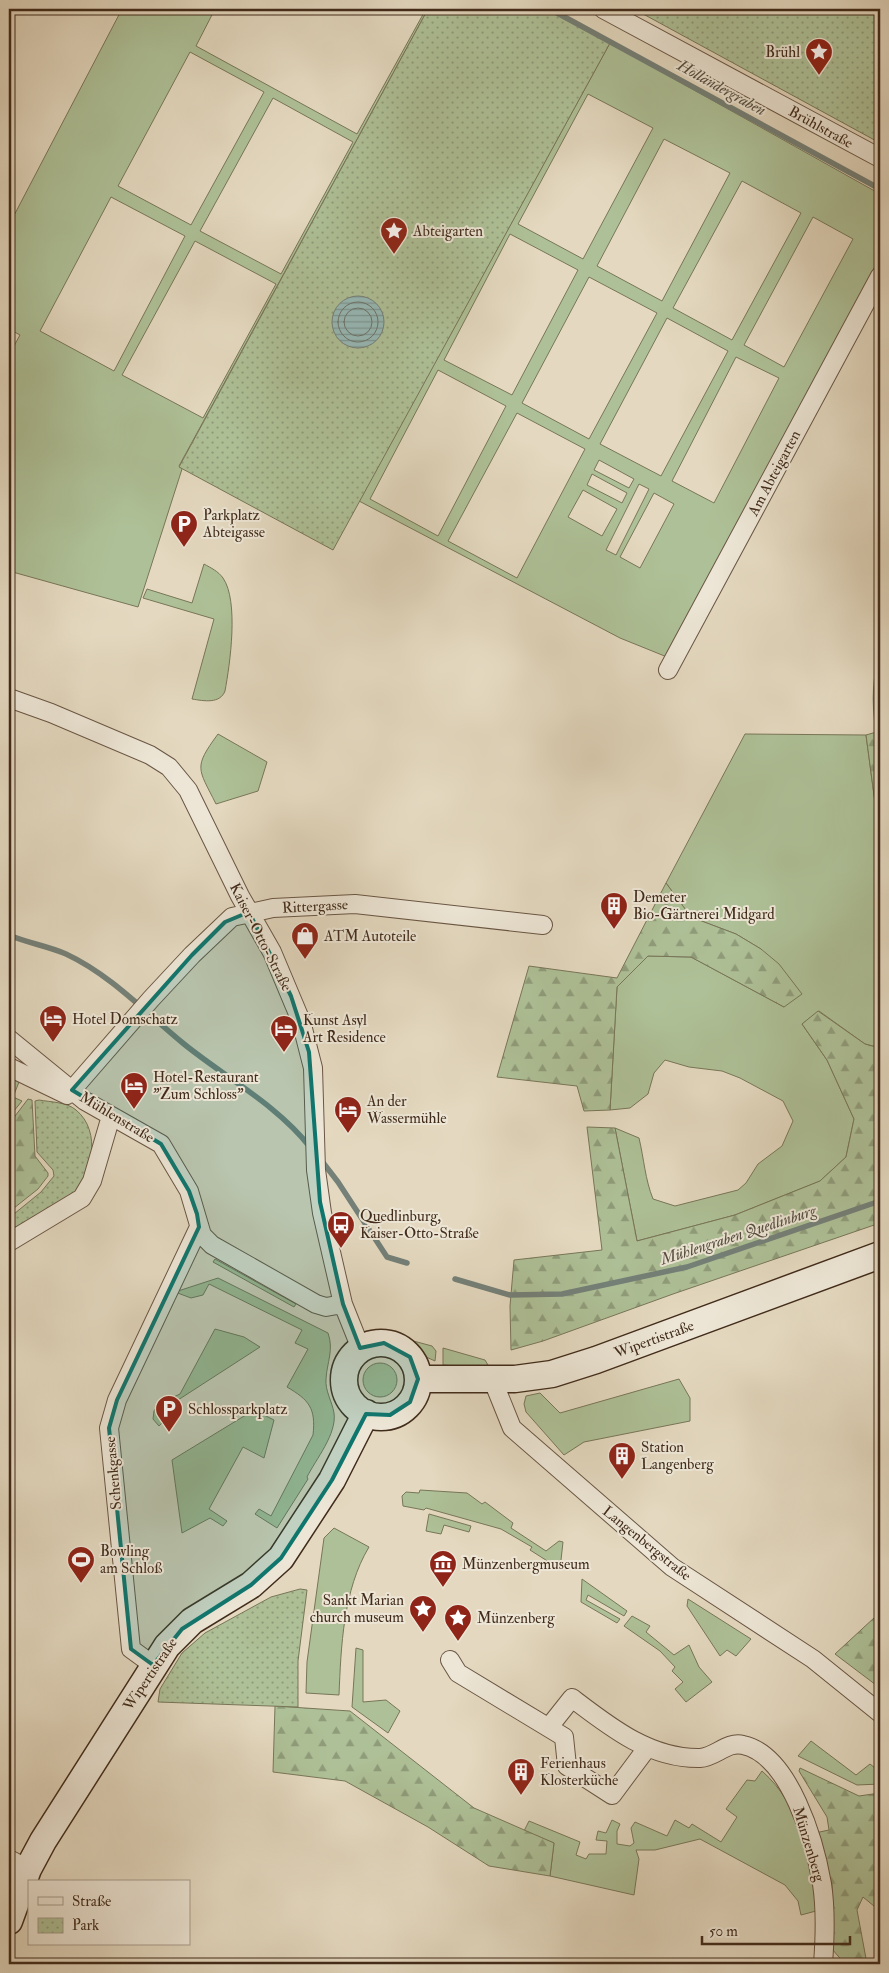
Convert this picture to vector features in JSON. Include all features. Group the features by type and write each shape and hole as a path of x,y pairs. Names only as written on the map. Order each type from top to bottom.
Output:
{"street":[{"name":"Brühlstraße","path":"603,9 880,158"},
{"name":"Am Abteigarten","path":"668,670 880,276"},
{"name":"Kaiser-Otto-Straße","path":"9,698 51,712 125,744 170,767 188,790 249,912 272,952 300,1020 312,1068 316,1170 322,1213 343,1304 361,1349"},
{"name":"Rittergasse","path":"79,1095 144,1006 232,917 273,908 356,904 543,925"},
{"name":"Mühlenstraße","path":"9,1038 79,1095 111,1116 161,1144 189,1191 204,1238 220,1251 316,1304 326,1306 343,1304"},
{"path":"9,1067 61,1093 79,1095"},
{"path":"9,1242 82,1198 96,1171 111,1116"},
{"name":"Schenkgasse","path":"154,1665 130,1649 109,1428 117,1400 199,1227"},
{"name":"Wipertistraße","path":"418,1379 492,1381 552,1374 596,1360 880,1255"},
{"path":"384,1343 401,1349 414,1362 418,1379 414,1397 401,1410 384,1416 366,1413 350,1398 344,1383 347,1366 361,1349 372,1344 384,1343"},
{"name":"Langenbergstraße","path":"492,1381 512,1428 672,1567 813,1659 880,1713"},
{"name":"Wipertistraße","path":"9,1921 19,1864 45,1838 154,1665 182,1629 210,1609 251,1585 268,1571 292,1543 337,1472 366,1413"},
{"path":"450,1660 458,1673 550,1726 564,1737 567,1766 612,1795 646,1748"},
{"name":"Münzenberg","path":"550,1726 572,1698 646,1748 688,1758 704,1758 717,1753 728,1745 743,1744 774,1764 795,1798 807,1825 822,1884 824,1956"}],"highlighted area":[{"path":"249,912 291,996 309,1052 320,1202 343,1304 360,1348 384,1343 410,1357 418,1379 410,1402 390,1415 366,1414 332,1480 281,1558 251,1585 182,1629 153,1665 131,1649 109,1428 117,1400 199,1227 197,1214 189,1191 161,1144 72,1090 192,955 225,922"}],"green space":[{"path":"122,9 215,9 196,46 357,134 426,9 428,9 179,466 182,469 138,607 9,571 9,355 20,335 9,329 9,225","holes":["190,52 264,92 191,225 118,186","273,98 353,142 281,274 200,231","111,197 185,236 114,371 40,331","195,241 276,284 203,418 122,375"]},
{"name":"Abteigarten","path":"428,9 545,9 610,43 333,550 179,467"},
{"name":"Brühl","path":"634,9 880,9 880,143"},
{"path":"610,43 880,194 880,257 667,657 620,638 359,501","holes":["588,94 653,128 583,259 518,224","664,139 730,173 662,301 597,266","742,181 801,213 732,340 673,308","813,217 853,239 784,367 744,345","510,234 578,270 512,395 444,360","589,277 657,313 589,439 522,403","667,318 728,351 661,476 600,444","736,357 779,378 714,503 672,481","438,370 506,406 438,536 370,499","517,413 585,449 517,578 448,541","599,460 634,479 629,488 594,470","592,474 627,493 622,503 587,485","639,484 649,489 616,555 606,550","583,490 617,509 602,536 568,517","654,493 674,504 640,568 620,557"]},
{"path":"204,564 223,578 228,588 232,617 231,649 225,691 219,698 211,701 192,699 214,619 143,598 147,589 192,603"},
{"path":"880,731 880,840 866,735"},
{"path":"218,734 267,762 258,791 216,804 205,783 201,768 205,754"},
{"path":"745,734 866,735 880,840 880,1048 865,1044 819,1011 802,1024 827,1060 854,1119 846,1157 820,1181 735,1215 637,1241 615,1128 639,1138 646,1176 653,1199 675,1206 738,1190 746,1183 758,1164 782,1146 793,1121 783,1101 740,1078 722,1071 689,1067 665,1060 654,1073 648,1094 630,1108 610,1110 617,987 648,956 691,957 784,1007 761,949 736,934 691,917 666,883"},
{"path":"666,883 691,917 736,934 761,949 779,964 802,994 784,1007 691,957 648,956 617,987 610,1110 584,1111 577,1086 497,1077 529,966 617,978"},
{"path":"818,1011 865,1044 880,1048 880,1223 543,1341 511,1350 510,1306 514,1260 602,1250 587,1127 615,1128 637,1241 735,1215 820,1181 846,1157 854,1119 827,1060 802,1024"},
{"path":"9,1077 19,1082 13,1097 22,1101 9,1117"},
{"path":"28,1099 32,1100 35,1156 48,1173 48,1176 38,1189 9,1212 9,1124"},
{"path":"39,1100 72,1107 84,1119 92,1141 89,1166 78,1188 70,1196 16,1228 9,1218 41,1192 54,1176 53,1170 37,1152 35,1101"},
{"path":"215,1259 296,1304 294,1307 213,1262"},
{"path":"218,1278 328,1333 330,1339 326,1383 334,1413 332,1429 325,1446 307,1477 308,1479 277,1528 255,1514 259,1509 271,1516 313,1435 312,1411 301,1396 287,1387 308,1349 295,1343 302,1330 209,1284 203,1295 191,1298 175,1292"},
{"path":"215,1329 244,1337 260,1347 161,1411 165,1420 159,1426 153,1419 154,1411 162,1397 167,1400 180,1394"},
{"path":"406,1339 432,1346 436,1351 435,1361 424,1356"},
{"path":"443,1348 485,1360 488,1365 477,1368 443,1365"},
{"path":"380,1363 392,1368 397,1380 392,1392 380,1397 368,1392 363,1380 368,1368"},
{"path":"679,1379 690,1398 690,1421 584,1442 564,1455 526,1412 524,1404 526,1396 540,1393 560,1413"},
{"path":"254,1410 274,1420 264,1458 243,1447 209,1509 227,1521 223,1526 210,1518 182,1533 172,1460"},
{"path":"420,1490 467,1493 482,1504 485,1502 513,1523 511,1528 546,1551 559,1541 563,1542 560,1569 530,1550 532,1547 501,1529 426,1508 424,1510 403,1506 402,1496 406,1492 419,1493"},
{"path":"429,1514 471,1526 469,1532 444,1525 441,1534 426,1531"},
{"path":"334,1528 369,1547 360,1564 354,1582 345,1619 339,1695 306,1693 307,1662 324,1538"},
{"path":"582,1579 627,1611 624,1616 588,1595 586,1600 620,1619 617,1623 581,1602"},
{"path":"300,1589 307,1590 298,1661 298,1707 158,1702 160,1689 182,1653 205,1633 271,1597"},
{"path":"688,1599 751,1639 736,1656 727,1650 720,1656 687,1606"},
{"path":"632,1616 650,1626 646,1632 674,1655 689,1645 699,1667 712,1682 686,1702 675,1689 683,1682 672,1671 675,1667 660,1651 624,1626"},
{"path":"875,1617 880,1621 880,1688 835,1654"},
{"path":"356,1648 363,1650 363,1702 386,1700 400,1711 388,1733 352,1707"},
{"path":"275,1706 350,1711 474,1808 554,1843 550,1876 489,1866 428,1827 345,1781 273,1772"},
{"path":"811,1741 856,1775 870,1764 880,1772 880,1784 857,1785 798,1756"},
{"path":"800,1768 859,1796 880,1793 880,1911 863,1897 857,1910 867,1964 845,1964 832,1949 832,1884 815,1833 829,1830 827,1817 799,1771"},
{"path":"762,1771 786,1800 802,1835 811,1873 816,1911 801,1915 798,1901 785,1885 700,1839 655,1850 636,1850 639,1859 634,1895 550,1876 554,1843 524,1831 529,1821 580,1842 576,1855 586,1859 589,1854 606,1854 607,1841 596,1840 598,1831 606,1833 612,1820 620,1824 617,1831 617,1844 630,1846 634,1843 631,1828 635,1822 667,1836 675,1820 689,1828 692,1824 721,1842 737,1817 726,1809 747,1780 755,1781"}],"water":[{"path":"358,296 368,298 376,304 382,312 384,322 382,332 376,340 368,346 358,348 348,346 340,340 334,332 332,322 334,312 340,304 348,298"}],"waterway":[{"name":"Holländergraben","path":"550,9 880,189"},
{"name":"Mühlengraben Quedlinburg","path":"880,662 876,681 877,722 880,742"},
{"name":"Mühlengraben Quedlinburg","path":"9,935 66,954 98,973 128,995 184,1044 266,1104 297,1132 310,1147"},
{"name":"Mühlengraben Quedlinburg","path":"321,1160 338,1182 387,1257 407,1263"},
{"name":"Mühlengraben Quedlinburg","path":"455,1279 510,1295 562,1294 687,1267 880,1201"}],"place":[{"name":"Brühl","path":"819,76"},
{"name":"Abteigarten","path":"394,255"},
{"name":"Parkplatz Abteigasse","path":"184,548"},
{"name":"Demeter Bio-Gärtnerei Midgard","path":"614,930"},
{"name":"ATM Autoteile","path":"305,960"},
{"name":"Hotel Domschatz","path":"53,1043"},
{"name":"Kunst Asyl Art Residence","path":"284,1053"},
{"name":"Hotel-Restaurant \"Zum Schloss\"","path":"134,1110"},
{"name":"An der Wassermühle","path":"348,1134"},
{"name":"Quedlinburg, Kaiser-Otto-Straße","path":"341,1249"},
{"name":"Schlossparkplatz","path":"169,1433"},
{"name":"Station Langenberg","path":"622,1480"},
{"name":"Bowling am Schloß","path":"81,1584"},
{"name":"Münzenbergmuseum","path":"443,1588"},
{"name":"Sankt Marian church museum","path":"423,1633"},
{"name":"Münzenberg","path":"458,1642"},
{"name":"Ferienhaus Klosterküche","path":"521,1796"}]}
